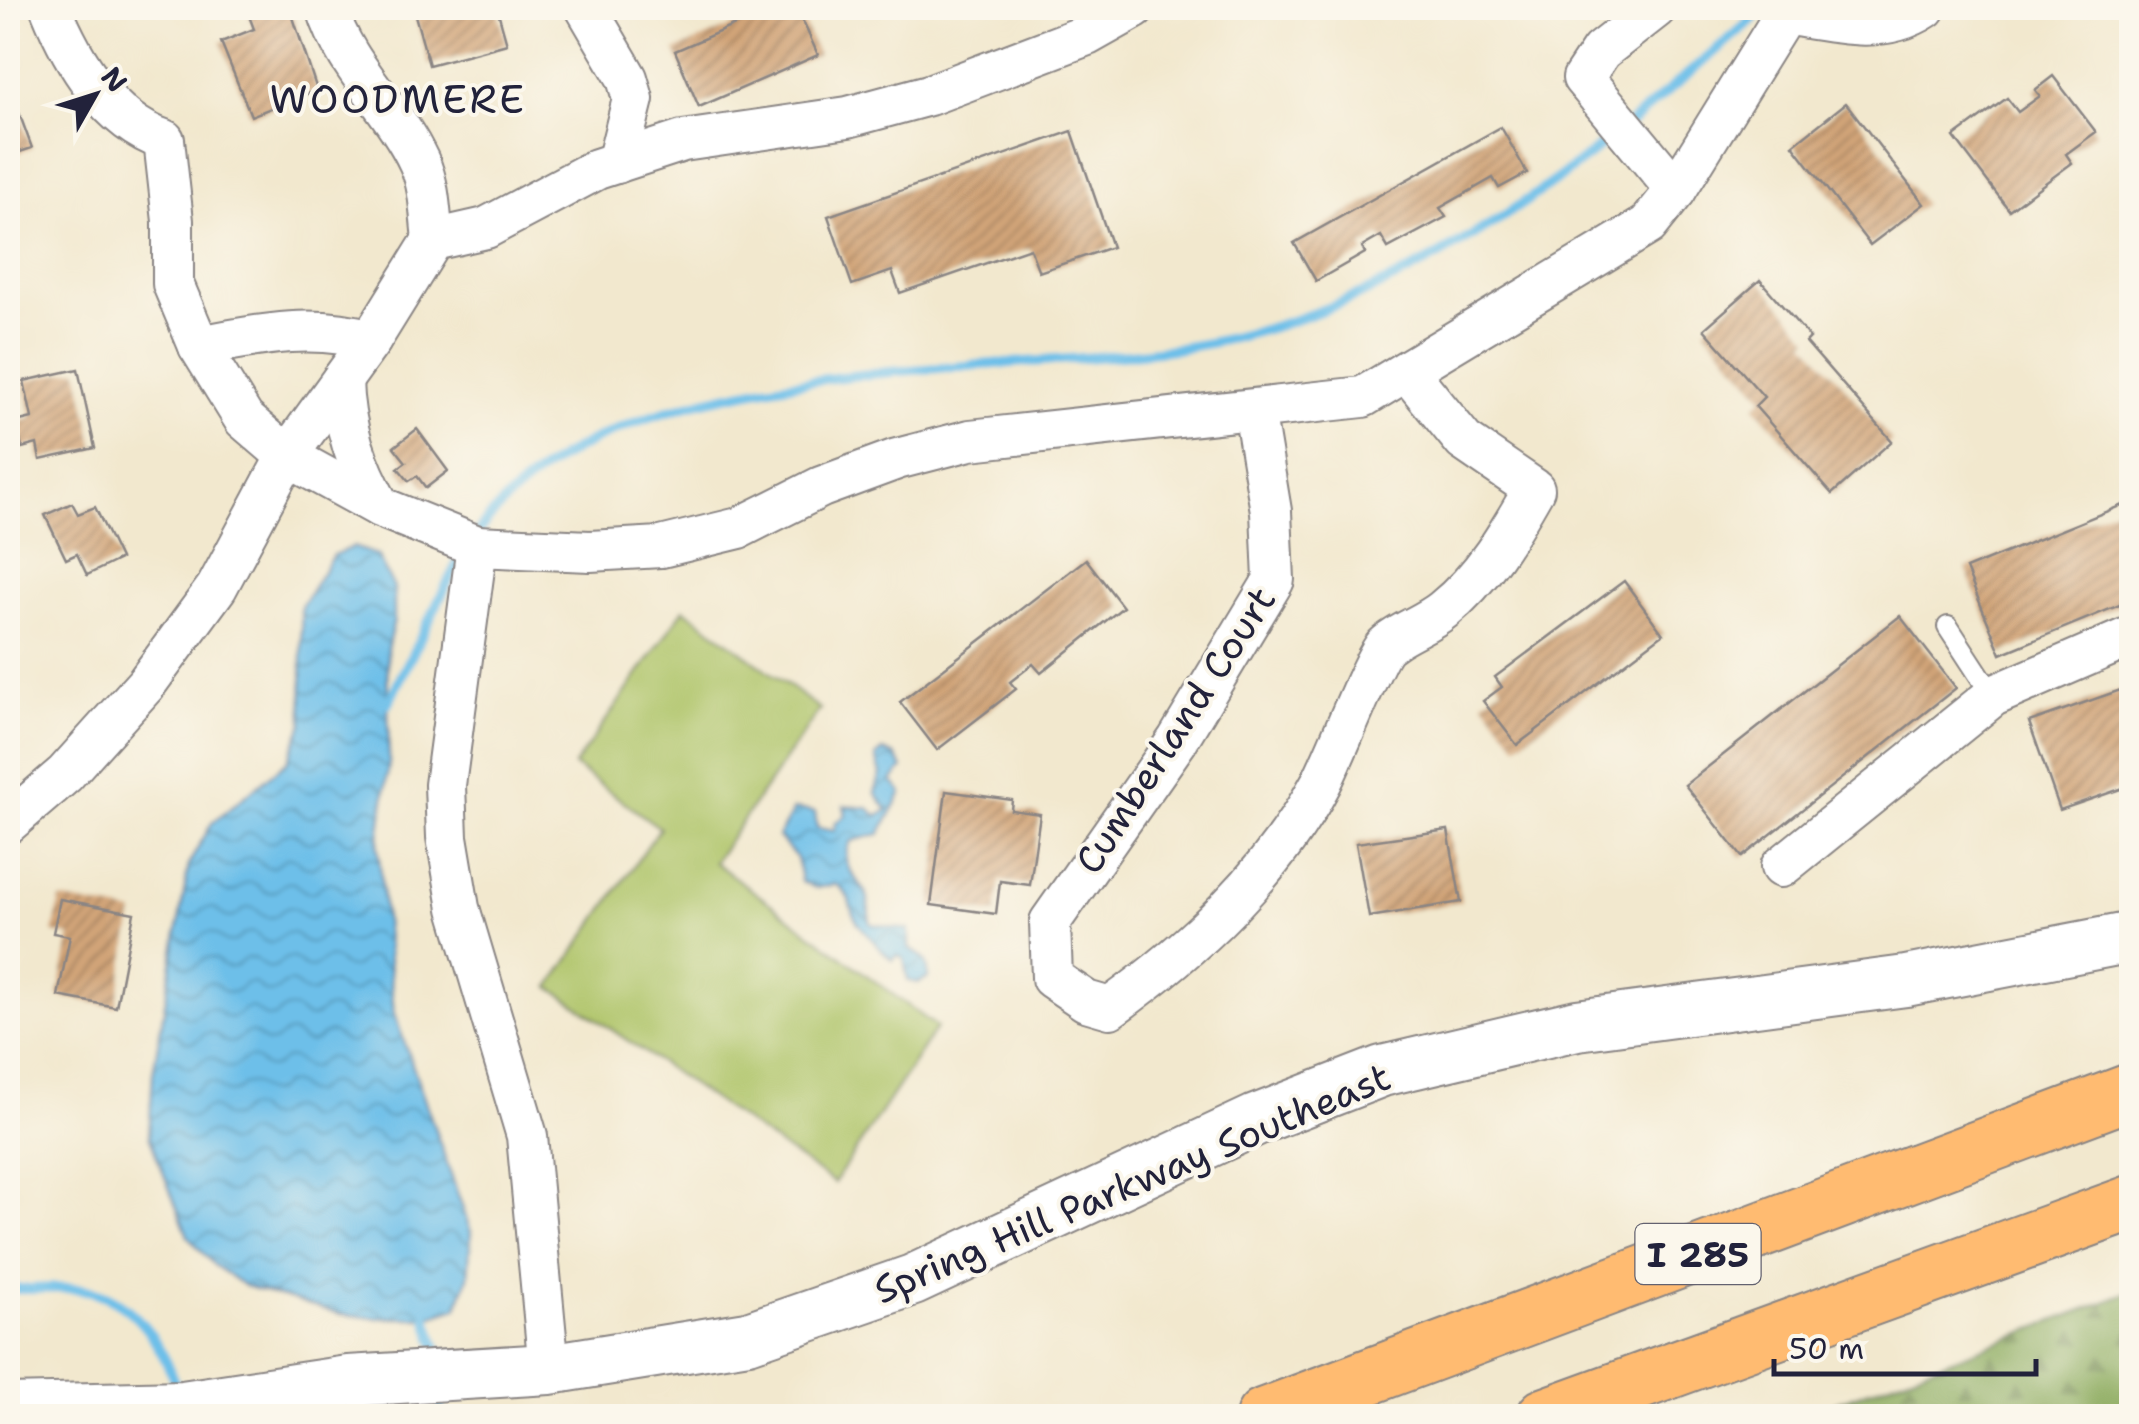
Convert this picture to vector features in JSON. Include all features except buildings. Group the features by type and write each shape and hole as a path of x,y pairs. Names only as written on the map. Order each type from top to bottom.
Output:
{"highway":[{"name":"I 285","path":"1264,1416 2132,1091"},
{"name":"I 285","path":"1544,1416 2132,1202"}],"street":[{"path":"51,8 68,52 124,118 143,133 164,140 173,221 173,284 198,346 244,419 287,456 380,506 477,546 590,551 661,547 738,528 821,487 897,459 970,440 1363,397 1648,224 1676,190 1780,11 1856,26 1907,20 1925,8"},
{"path":"8,823 65,774 146,684 217,586 287,456 371,340 433,240 421,166 403,132 352,66 327,8"},
{"path":"586,8 628,78 633,99 616,163"},
{"path":"433,240 486,228 616,163 683,141 848,117 929,95 1087,35 1135,8"},
{"path":"1656,8 1601,51 1583,78 1676,190"},
{"path":"198,346 286,330 335,330 371,340"},
{"name":"Cumberland Court","path":"1254,410 1271,510 1274,580 1177,740 1050,922 1052,978 1086,1001 1110,1008 1158,974 1248,887 1292,833 1320,784 1384,647 1420,628 1474,579 1495,554 1534,489 1464,441 1407,371"},
{"path":"342,380 343,414 352,446 380,506"},
{"path":"477,546 445,785 447,836 459,908 515,1082 528,1136 549,1369"},
{"path":"1781,867 1992,696 2132,636"},
{"name":"Spring Hill Parkway Southeast","path":"8,1410 183,1406 348,1381 549,1369 748,1337 838,1310 986,1249 1256,1120 1382,1071 1577,1025 1906,981 2132,936"}],"lane":[{"path":"1948,627 1992,696"}],"green space":[{"path":"684,609 820,709 714,862 937,1027 834,1183 550,987 660,828 574,766"},
{"path":"2131,1292 2131,1416 1800,1416"}],"water":[{"path":"353,547 377,555 394,588 394,620 387,649 389,762 378,846 394,1013 471,1232 468,1278 457,1308 427,1318 340,1314 245,1286 214,1265 188,1236 149,1136 153,1073 189,864 212,823 288,761 303,724 301,607 333,555"},
{"path":"883,751 896,756 903,768 892,781 902,793 880,834 851,841 846,860 866,893 871,924 909,930 909,948 927,967 928,978 918,983 908,981 904,959 897,955 892,960 861,927 842,889 836,884 816,888 801,881 797,858 778,837 794,809 815,812 817,828 835,831 835,824 846,815 844,806 868,808 878,816 888,810 875,792 881,774 876,757"}],"waterway":[{"path":"1630,123 1766,8"},
{"path":"475,536 536,475 614,431 704,401 801,382 1180,348 1299,319 1412,270 1466,240 1569,171 1617,133"},
{"path":"388,703 462,554"},
{"path":"8,1289 95,1292 126,1308 149,1332 179,1393"},
{"path":"427,1318 441,1360"},
{"path":"439,1416 441,1387"}],"district":[{"name":"WOODMERE","path":"398,99"}]}
